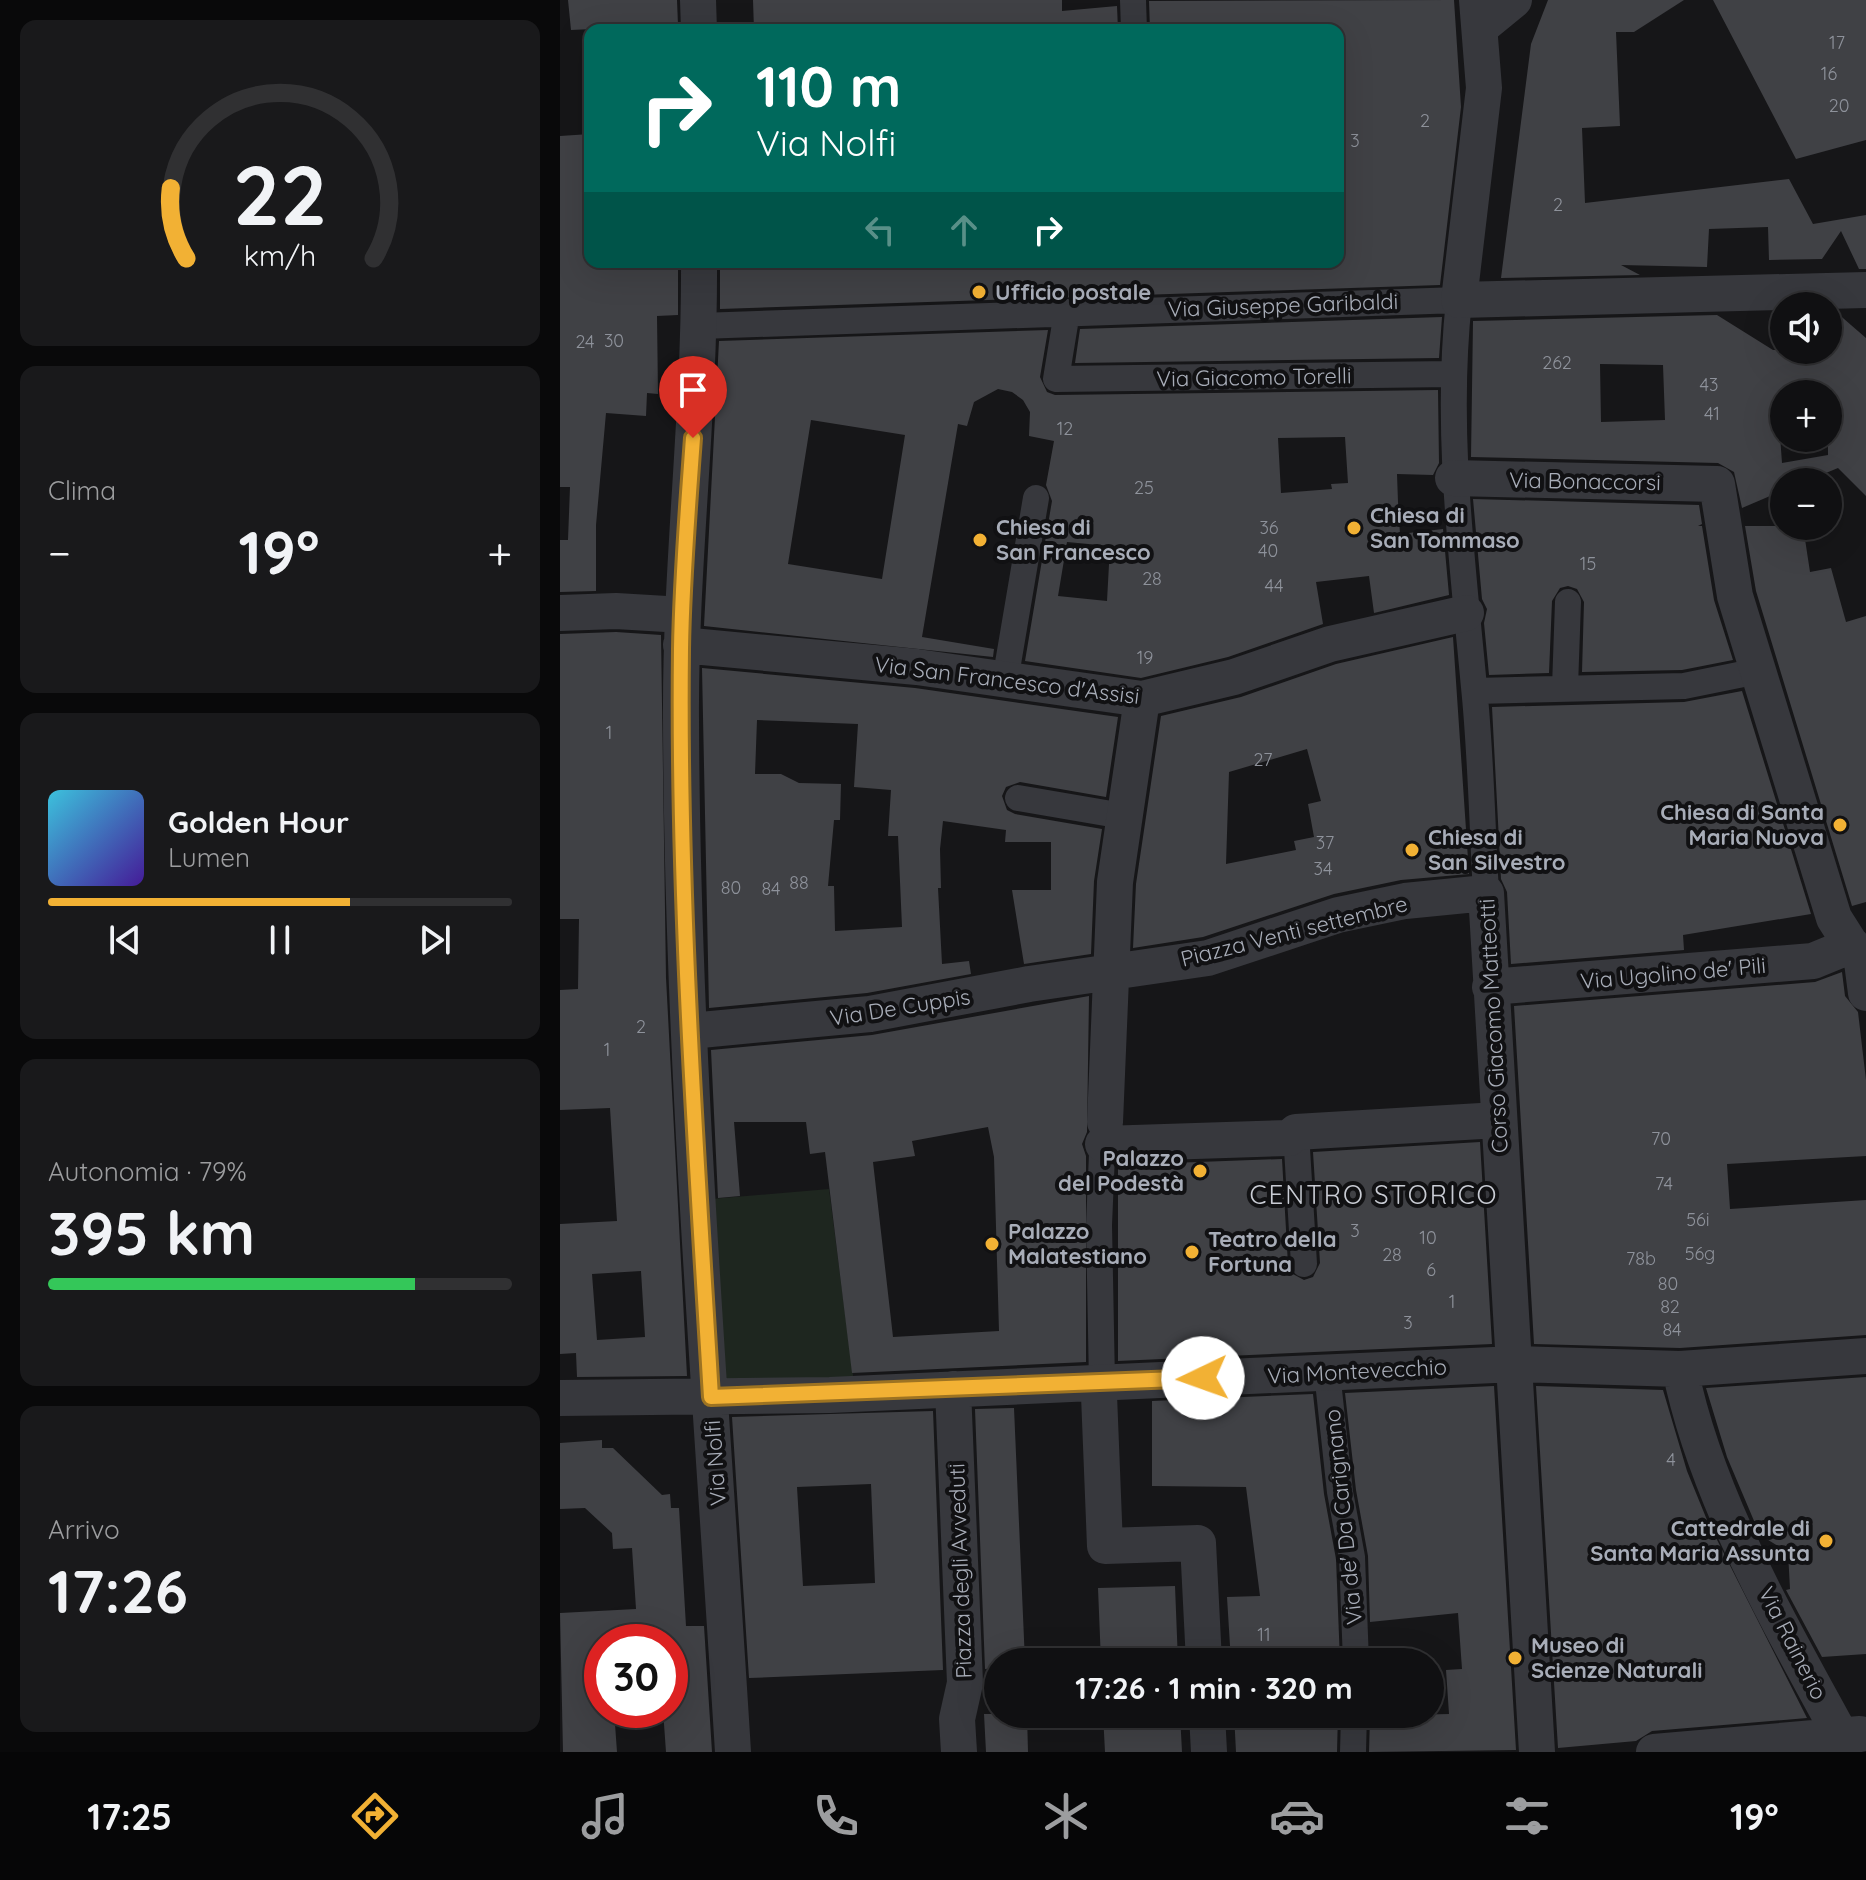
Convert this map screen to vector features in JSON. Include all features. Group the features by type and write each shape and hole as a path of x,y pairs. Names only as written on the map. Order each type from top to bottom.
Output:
{"street":[{"path":"698,0 699,24"},
{"path":"1133,0 1134,24"},
{"path":"1459,300 1482,128 1479,13 1514,0"},
{"name":"Via Nolfi","path":"699,268 700,326 682,630 690,1031 733,1752"},
{"name":"Via Giuseppe Garibaldi","path":"700,326 1067,312 1866,290"},
{"name":"Corso Giacomo Matteotti","path":"1459,300 1452,374 1453,478 1475,691 1537,1752"},
{"name":"Via Giacomo Torelli","path":"1067,312 1056,379 1452,374"},
{"name":"Via Bonaccorsi","path":"1453,478 1717,484 1735,596 1758,671"},
{"path":"1005,681 1036,498"},
{"path":"1565,687 1568,602"},
{"name":"Via San Francesco d'Assisi","path":"560,613 616,611 682,630 1005,681 1142,699 1234,677 1330,644 1466,613"},
{"path":"1475,691 1684,686 1758,671 1834,918 1854,934 1866,993"},
{"path":"1142,699 1123,816 1109,972 1099,1225 1102,1383 1099,1395 1105,1546 1198,1543 1203,1648"},
{"path":"1018,798 1123,816"},
{"name":"Piazza Venti settembre","path":"1109,972 1208,958 1338,915 1405,901 1486,893"},
{"name":"Via Ugolino de' Pili","path":"1490,987 1813,961 1854,934"},
{"name":"Via De Cuppis","path":"690,1031 870,1014 1109,972"},
{"path":"1104,1138 1289,1138 1296,1132 1498,1120"},
{"path":"1296,1132 1304,1264"},
{"name":"Via Montevecchio","path":"560,1398 711,1397 953,1389 1516,1364 1680,1369 1866,1356"},
{"name":"Via Rainerio","path":"1680,1369 1704,1458 1780,1622 1854,1735"},
{"name":"Via de' Da Carignano","path":"1327,1372 1340,1492 1352,1557 1355,1648"},
{"name":"Piazza degli Avveduti","path":"953,1389 965,1683 957,1719 959,1752"},
{"path":"1208,1728 1209,1752"},
{"path":"1353,1752 1354,1728"},
{"path":"1654,1752 1854,1735"}],"shaded area":[{"path":"829,1189 854,1383 723,1387 711,1199"}],"building":[{"path":"568,0 677,0 678,24 584,24 584,29 571,30"},
{"path":"753,0 1062,0 1062,11 1117,6 1118,24 754,24"},
{"path":"1454,0 1461,107 1440,285 720,309 720,268 1344,268 1344,24 1150,24 1149,1"},
{"path":"1548,0 1684,0 1634,32 1616,32 1620,126 1582,128 1585,203 1789,179 1813,224 1866,215 1866,269 1859,269 1841,231 1822,259 1769,260 1768,227 1709,229 1707,267 1621,265 1640,275 1501,278 1531,44"},
{"path":"1713,0 1866,0 1866,140 1796,159"},
{"path":"584,134 584,268 678,268 678,315 657,316 658,394 647,393 646,416 606,413 596,525 596,591 560,592 560,540 568,540 570,487 560,487 560,136"},
{"path":"1717,315 1770,348 1770,364 1842,364 1842,317 1866,338 1866,496 1842,472 1842,468 1770,468 1770,496 1742,508 1734,472 1718,463 1471,457 1473,321","holes":["1600,364 1663,365 1665,420 1601,422"]},
{"path":"1442,317 1439,358 1075,363 1080,329"},
{"path":"1048,330 1040,377 1047,392 1055,395 1438,390 1439,463 1433,475 1397,474 1398,502 1400,534 1443,529 1449,595 1374,613 1369,576 1316,582 1323,624 1228,657 1141,678 1025,661 1052,501 1046,485 1054,441 1029,436 1030,412 1023,400 1012,392 998,389 974,402 967,426 958,424 922,637 994,649 993,657 704,626 719,341","holes":["811,420 905,435 882,579 788,564","1345,437 1348,483 1331,484 1332,489 1281,493 1278,438","1067,542 1110,546 1107,601 1058,596"]},
{"path":"1473,499 1699,505 1702,524 1698,526 1702,526 1714,600 1733,660 1682,670 1582,672 1584,602 1577,589 1568,586 1560,588 1552,601 1549,673 1489,675 1484,623 1487,609 1482,599"},
{"path":"1745,526 1770,526 1770,540 1805,540 1810,572 1831,568 1846,622 1866,616 1866,902 1852,906 1756,591"},
{"path":"616,632 661,635 666,978 687,1376 577,1377 576,1353 560,1354 560,1224 617,1221 610,1108 560,1110 560,990 578,989 579,919 560,919 560,634","holes":["641,1271 645,1337 597,1340 592,1274"]},
{"path":"1453,637 1469,874 1401,880 1334,894 1203,937 1133,948 1136,884 1161,716 1241,697 1336,664","holes":["1307,749 1321,801 1308,804 1314,837 1294,841 1296,850 1226,864 1229,772"]},
{"path":"702,668 915,688 1118,717 1106,797 1020,782 1006,787 1002,796 1007,810 1015,814 1102,829 1094,881 1091,954 1024,964 1012,890 1051,890 1051,842 1005,842 1006,830 943,821 941,888 938,888 942,964 969,961 971,974 867,993 709,1008","holes":["757,720 858,724 854,787 891,790 888,836 898,836 902,927 835,931 834,886 828,886 834,820 840,820 841,784 799,783 781,774 755,774"]},
{"path":"1742,691 1811,914 1683,935 1684,950 1511,964 1507,892 1501,879 1492,707 1684,702"},
{"path":"1842,972 1845,996 1858,1012 1866,1080 1866,1156 1727,1164 1730,1209 1866,1200 1866,1335 1680,1348 1534,1344 1514,1006 1815,982"},
{"path":"1089,996 1087,1132 1082,1144 1086,1156 1086,1362 852,1373 825,1152 810,1154 806,1122 734,1122 740,1196 718,1198 711,1050 872,1035","holes":["988,1127 994,1157 999,1331 893,1337 873,1162 915,1156 912,1141"]},
{"path":"1480,1142 1492,1344 1118,1361 1118,1165 1282,1159 1288,1265 1291,1273 1304,1280 1313,1277 1320,1263 1313,1152"},
{"path":"1866,1377 1866,1654 1822,1657 1786,1590 1790,1589 1788,1552 1760,1535 1727,1457 1706,1388"},
{"path":"1494,1386 1516,1750 1369,1752 1370,1728 1444,1728 1444,1714 1449,1714 1446,1670 1462,1669 1458,1613 1370,1622 1368,1556 1356,1490 1345,1393"},
{"path":"1536,1386 1663,1390 1687,1471 1707,1520 1807,1718 1652,1731 1636,1741 1558,1748"},
{"path":"1313,1394 1324,1494 1336,1559 1339,1648 1230,1648 1227,1597 1260,1596 1246,1487 1152,1486 1152,1401"},
{"path":"1014,1408 1024,1648 984,1648 975,1409"},
{"path":"933,1411 943,1670 749,1678 732,1417","holes":["871,1484 875,1583 803,1586 797,1487"]},
{"path":"602,1440 602,1448 613,1448 662,1495 670,1494 671,1508 679,1508 686,1624 584,1624 584,1728 615,1728 617,1752 563,1752 560,1613 636,1609 632,1548 613,1549 612,1533 585,1508 560,1509 560,1443"},
{"path":"1175,1586 1177,1648 1100,1648 1098,1588"},
{"path":"688,1626 704,1626 712,1752 666,1752 664,1728 688,1728"},
{"path":"985,1728 1027,1728 1028,1752 986,1752"},
{"path":"1104,1728 1181,1728 1182,1752 1105,1752"},
{"path":"1235,1728 1338,1728 1337,1752 1236,1752"}],"place":[{"name":"Ufficio postale","path":"979,292"},
{"name":"Chiesa di San Tommaso","path":"1354,528"},
{"name":"Chiesa di San Francesco","path":"980,540"},
{"name":"Chiesa di Santa Maria Nuova","path":"1840,825"},
{"name":"Chiesa di San Silvestro","path":"1412,850"},
{"name":"Palazzo del Podestà","path":"1200,1171"},
{"name":"Palazzo Malatestiano","path":"992,1244"},
{"name":"Teatro della Fortuna","path":"1192,1252"},
{"name":"Cattedrale di Santa Maria Assunta","path":"1826,1541"},
{"name":"Museo di Scienze Naturali","path":"1515,1658"}],"district":[{"name":"CENTRO STORICO","path":"1374,1195"}],"route":[{"path":"693,438 681,645 681,723 690,1031 711,1397 830,1395 1203,1378"}]}
